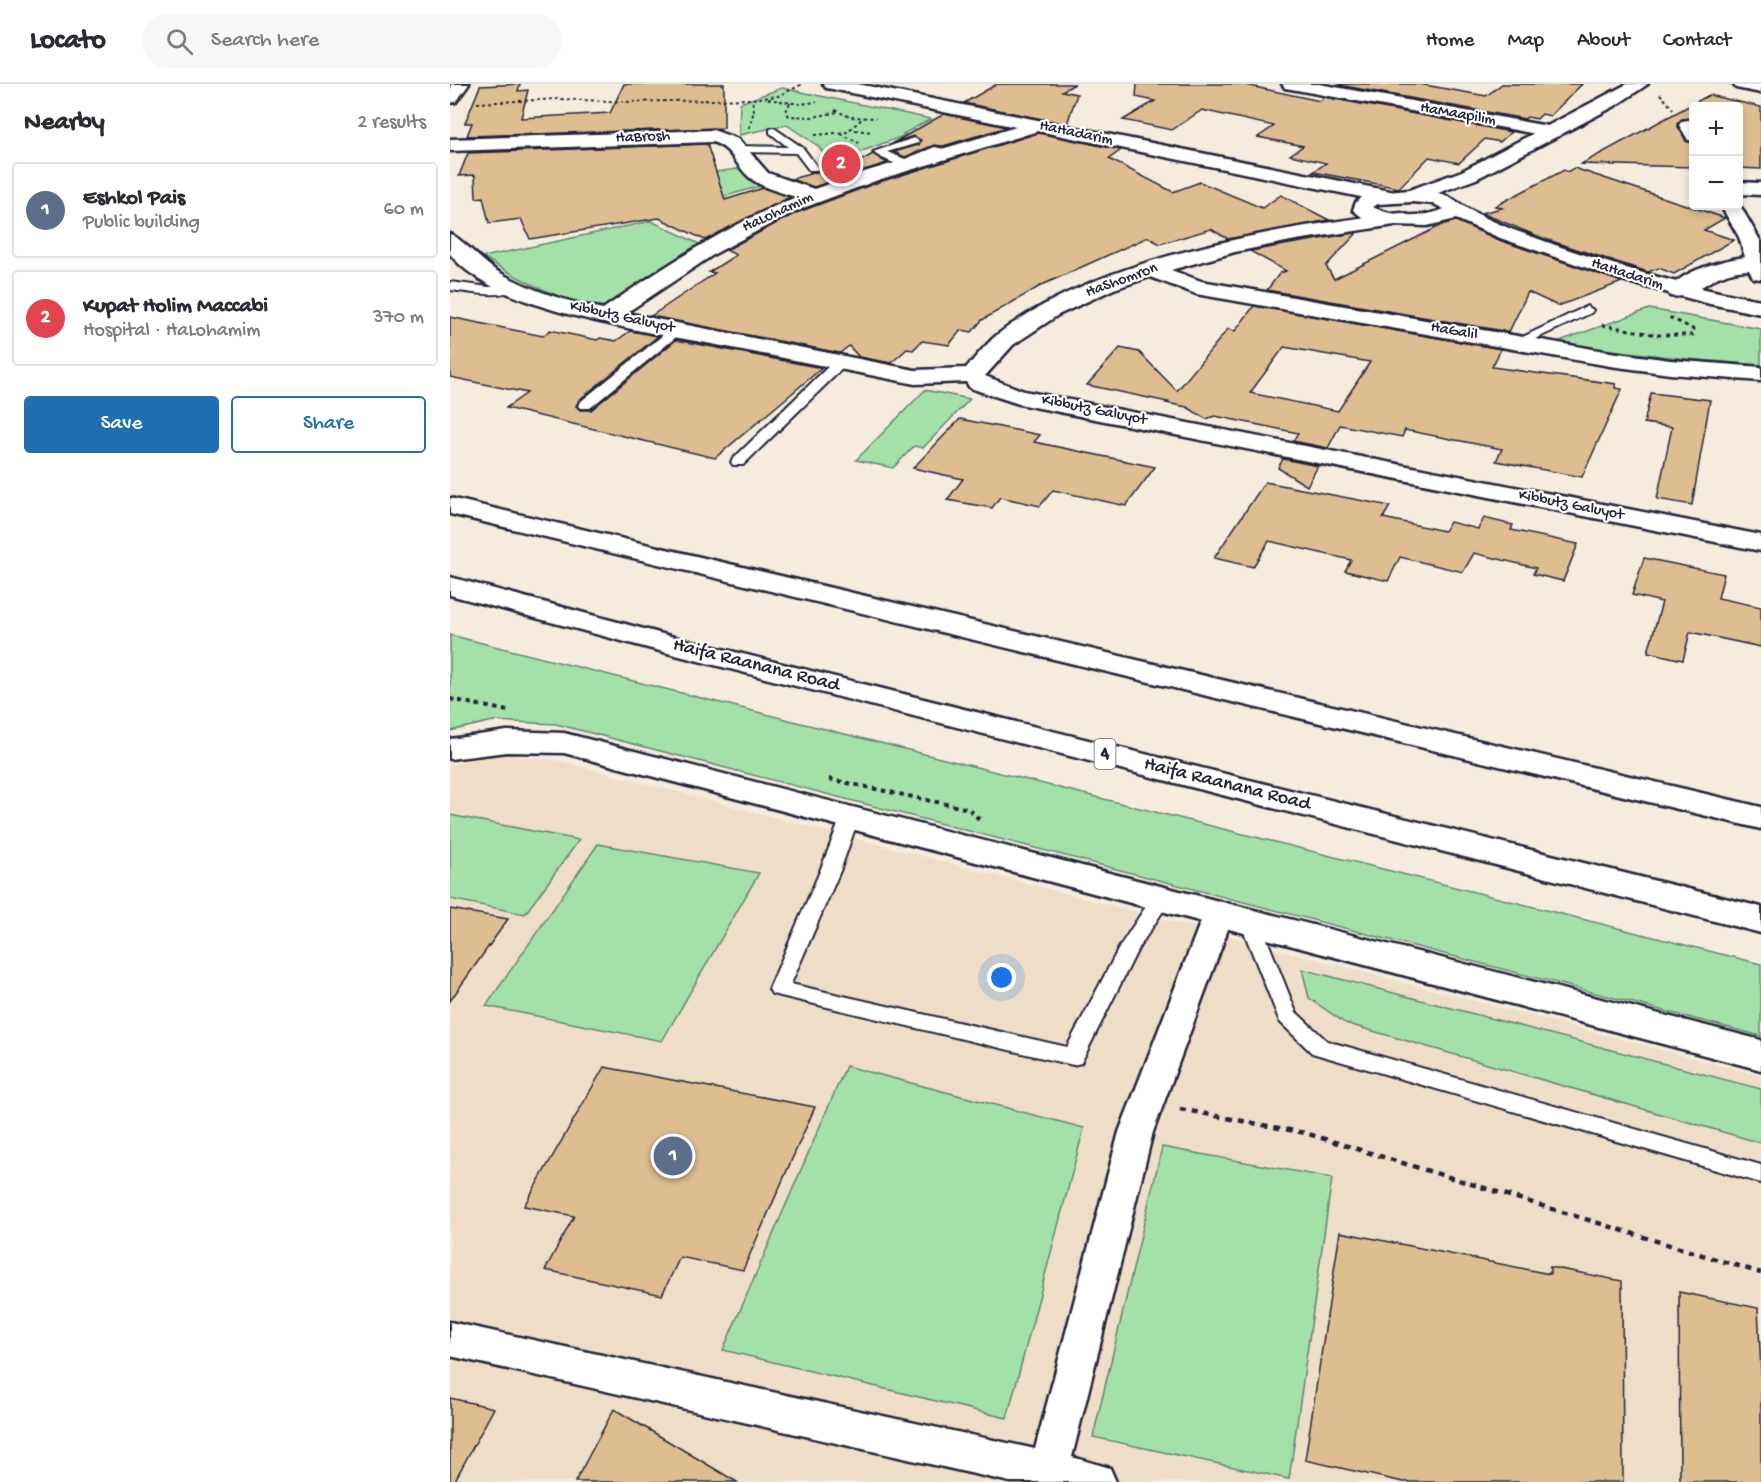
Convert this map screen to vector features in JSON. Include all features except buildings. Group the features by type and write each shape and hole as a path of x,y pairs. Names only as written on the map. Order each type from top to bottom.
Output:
{"main road":[{"path":"450,98 460,84"},
{"name":"HaHadarim","path":"832,84 1390,197"},
{"name":"HaMaapilim","path":"1292,84 1553,132"},
{"path":"1742,84 1761,88"},
{"path":"1390,197 1412,196 1469,174 1639,88"},
{"name":"HaLohamim","path":"608,316 692,256 754,223 814,196 932,155 1036,126"},
{"name":"HaBrosh","path":"450,146 704,135 722,138 739,149 751,169 763,178 814,196"},
{"path":"1401,219 1430,219 1452,215 1447,204 1469,174"},
{"name":"HaHadarim","path":"1320,184 1347,195 1374,216 1401,219"},
{"path":"1743,188 1761,189"},
{"name":"HaHadarim","path":"1412,196 1447,204 1496,230"},
{"name":"HaShomron","path":"1294,235 1336,223 1363,208 1373,198 1390,197"},
{"path":"1678,291 1711,271 1734,263 1758,268 1749,237 1733,210"},
{"name":"HaShomron","path":"973,375 984,358 1040,316 1106,285 1208,252 1294,235 1401,219"},
{"name":"HaHadarim","path":"1430,219 1496,230 1678,291 1761,307"},
{"name":"Kibbutz Galuyot","path":"450,240 472,263 513,286 579,311 915,377 973,375 978,383 1019,397 1761,543"},
{"name":"HaGalil","path":"1152,270 1196,287 1516,343 1638,363 1761,374"},
{"path":"450,506 1761,818"},
{"name":"Haifa Raanana Road","path":"450,586 659,642 1761,920"},
{"path":"450,591 659,642"},
{"path":"450,749 520,740 564,743 1761,1055"}],"street":[{"path":"1049,1471 1136,1132 1147,1103 1234,917"},
{"path":"450,1339 1096,1482"}],"lane":[{"path":"774,131 799,150 813,168"},
{"path":"914,141 878,152 900,162 932,155"},
{"path":"739,149 799,150"},
{"path":"900,162 932,155"},
{"path":"450,286 484,291 500,291 513,286"},
{"path":"1516,343 1587,309"},
{"path":"585,405 676,330"},
{"path":"738,462 841,362"},
{"path":"850,817 830,871 779,989 1072,1057 1130,946 1161,899"},
{"path":"1234,917 1287,1016 1320,1047 1761,1174"}],"path":[{"path":"472,103 559,99 630,102 752,99 778,96 803,84"},
{"path":"790,103 786,111 789,116 806,117 838,112"},
{"path":"800,123 806,117"},
{"path":"815,135 852,132 863,118"},
{"path":"1572,318 1656,335 1676,337 1693,335 1693,329 1666,315 1665,311"},
{"path":"1147,1103 1305,1133 1761,1273"}],"shaded area":[{"path":"496,754 556,760 1761,1076 1761,1482 450,1482 450,765"}],"green space":[{"path":"782,88 931,119 903,134 906,135 830,163 818,146 787,125 739,135 740,103"},
{"path":"752,167 771,183 654,217 627,184"},
{"path":"651,221 706,247 611,306 596,306 562,297 511,274 483,257"},
{"path":"1649,309 1761,329 1761,365 1687,359 1554,343"},
{"path":"925,390 970,399 923,448 914,446 893,468 856,460"},
{"path":"450,635 1761,964 1761,1036 556,724 493,721 450,731"},
{"path":"450,815 579,840 525,914 450,899"},
{"path":"598,844 759,873 662,1041 486,1006"},
{"path":"1302,969 1761,1089 1761,1143 1345,1023 1309,998"},
{"path":"846,1066 1084,1128 1007,1418 723,1350"},
{"path":"1162,1147 1332,1178 1289,1479 1093,1437"}],"place":[{"name":"Kupat Holim Maccabi","path":"841,164"},
{"name":"Eshkol Pais","path":"673,1156"}]}
